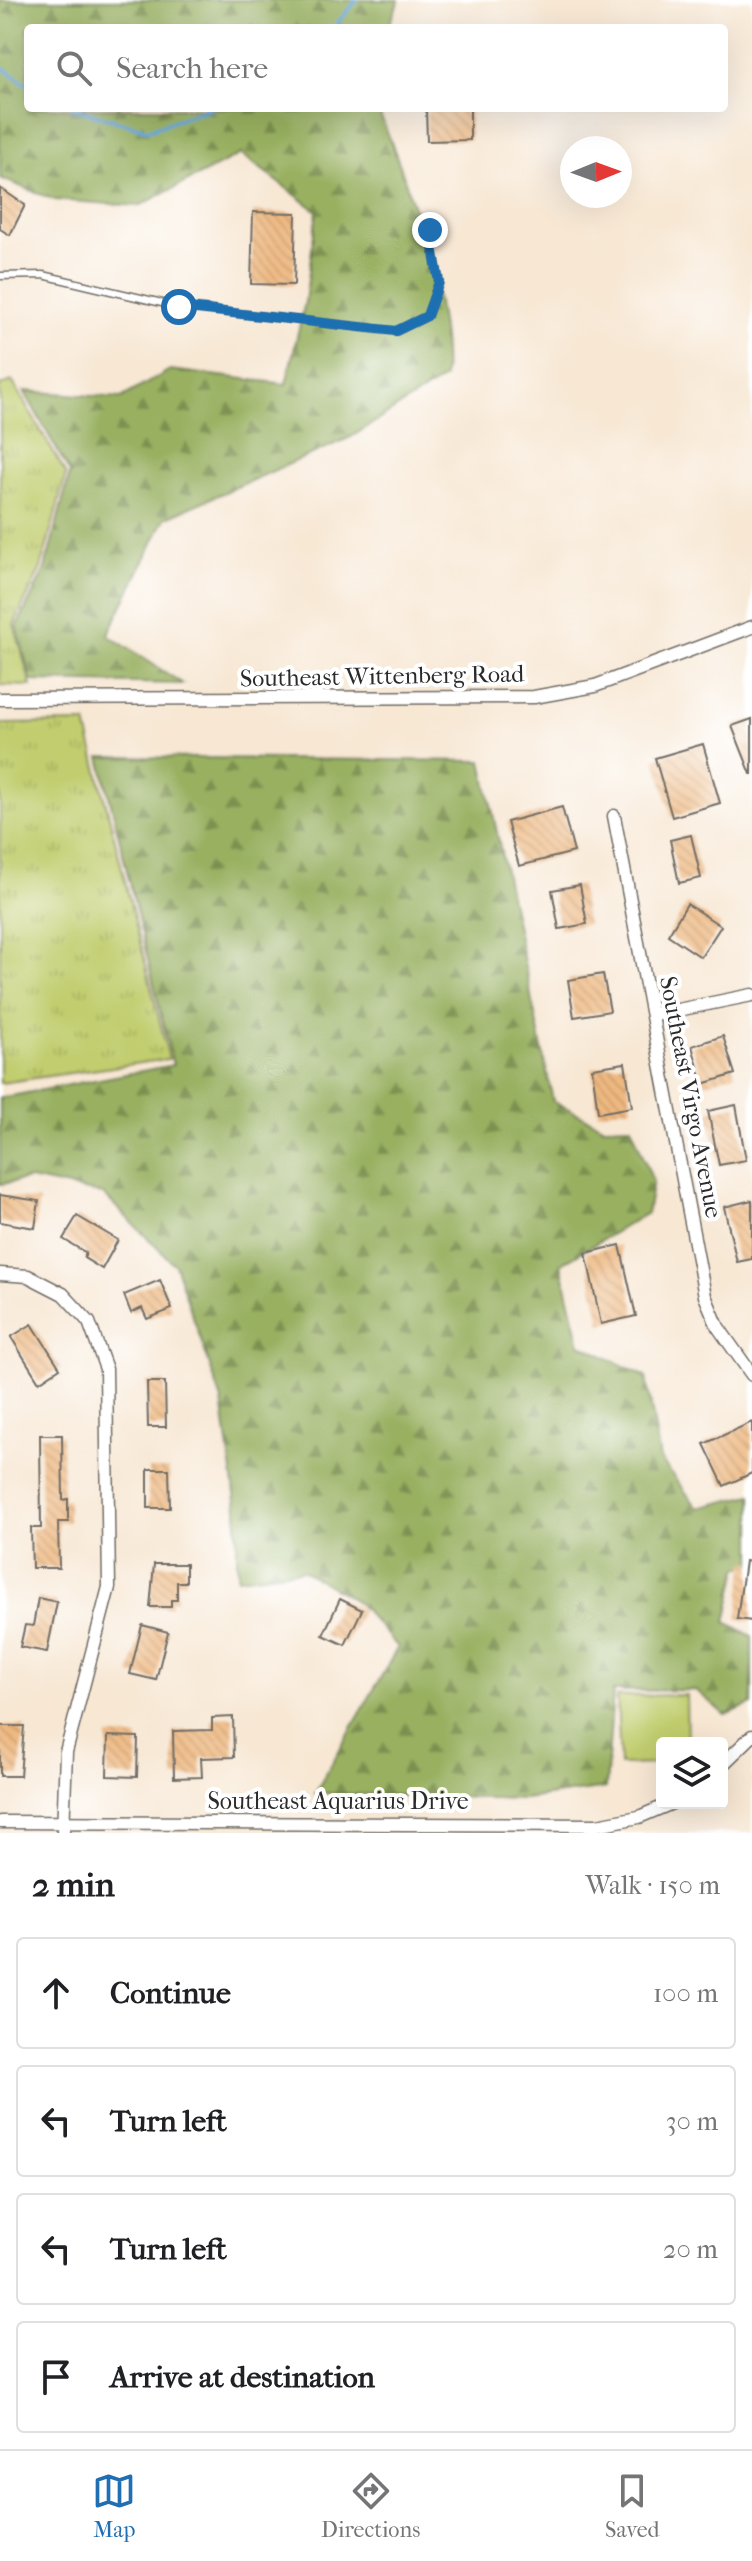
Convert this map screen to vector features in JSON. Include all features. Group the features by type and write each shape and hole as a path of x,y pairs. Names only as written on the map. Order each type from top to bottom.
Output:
{"street":[{"name":"Southeast Wittenberg Road","path":"0,699 534,697 595,686 752,627"},
{"name":"Southeast Virgo Avenue","path":"614,816 705,1296 718,1327 752,1375"},
{"path":"653,1015 752,995"},
{"path":"0,1274 28,1276 63,1294 89,1322 106,1369 109,1587 66,1752 63,1828"},
{"path":"728,1759 752,1736"},
{"name":"Southeast Aquarius Drive","path":"0,1822 63,1828 597,1825 639,1817 658,1809"}],"lane":[{"path":"0,276 43,275 179,307 396,331 427,316 439,282 430,230"}],"green space":[{"path":"0,0 399,0 390,24 24,24 24,112 379,112 413,204 433,278 444,348 444,378 351,437 165,518 108,635 183,684 31,681 17,626 45,569 70,473 24,391 121,398 170,370 286,384 305,302 317,211 241,154 139,206 55,200 0,178"},
{"path":"12,381 66,474 41,568 14,624 31,686 0,685 0,386"},
{"path":"86,723 169,1059 0,1083 0,724"},
{"path":"100,757 482,761 553,1101 604,1127 631,1126 653,1181 647,1213 561,1264 580,1344 646,1377 660,1459 698,1508 752,1495 752,1564 738,1568 726,1622 752,1636 752,1704 725,1715 696,1690 613,1691 606,1788 524,1799 315,1793 398,1647 356,1601 302,1570 237,1578 237,1508 222,1401 175,1265 103,1194 30,1179 0,1184 0,1098 173,1065"},
{"path":"686,1695 687,1737 656,1737 656,1764 620,1765 617,1696"}],"building":[{"path":"426,112 470,112 470,140 427,141"},
{"path":"0,188 25,205 10,235 0,229"},
{"path":"253,212 296,213 294,285 251,284"},
{"path":"752,719 752,774 751,774 732,726"},
{"path":"703,744 720,803 672,817 655,758"},
{"path":"562,807 574,852 519,866 507,822"},
{"path":"691,835 701,878 679,883 670,840"},
{"path":"580,885 587,924 559,929 552,890"},
{"path":"687,904 721,926 701,957 668,935"},
{"path":"603,974 610,1011 574,1017 568,980"},
{"path":"723,1036 735,1074 703,1084 692,1046"},
{"path":"625,1063 632,1107 598,1113 592,1068"},
{"path":"736,1105 746,1160 719,1165 708,1111"},
{"path":"0,1195 39,1201 35,1228 0,1222"},
{"path":"752,1200 752,1259 737,1262 724,1207"},
{"path":"77,1216 118,1240 102,1269 84,1258 86,1253 63,1239"},
{"path":"620,1245 636,1316 601,1324 586,1253"},
{"path":"160,1280 172,1309 147,1319 142,1308 131,1313 124,1295"},
{"path":"32,1324 60,1368 39,1382 11,1337"},
{"path":"147,1382 165,1382 166,1427 148,1427"},
{"path":"752,1422 752,1473 724,1486 704,1444"},
{"path":"40,1435 62,1435 63,1500 68,1499 68,1522 58,1522 59,1568 32,1568 31,1528 41,1528"},
{"path":"148,1469 169,1469 170,1508 148,1508"},
{"path":"745,1561 752,1562 752,1621 737,1619"},
{"path":"154,1564 186,1564 186,1582 177,1582 177,1600 171,1600 171,1607 150,1607"},
{"path":"38,1598 57,1602 47,1652 20,1647 25,1625 33,1626"},
{"path":"340,1599 362,1610 345,1645 323,1635"},
{"path":"142,1625 168,1632 156,1680 130,1674"},
{"path":"233,1717 234,1757 201,1758 202,1777 174,1778 173,1731 212,1730 212,1718"},
{"path":"0,1726 24,1726 20,1776 0,1776"},
{"path":"108,1736 138,1737 137,1777 107,1776"}],"waterway":[{"path":"336,24 357,0"},
{"path":"0,66 24,82"},
{"path":"86,112 148,130 200,112"}],"route":[{"path":"179,307 294,323 396,331 427,316 439,282 430,230"}]}
